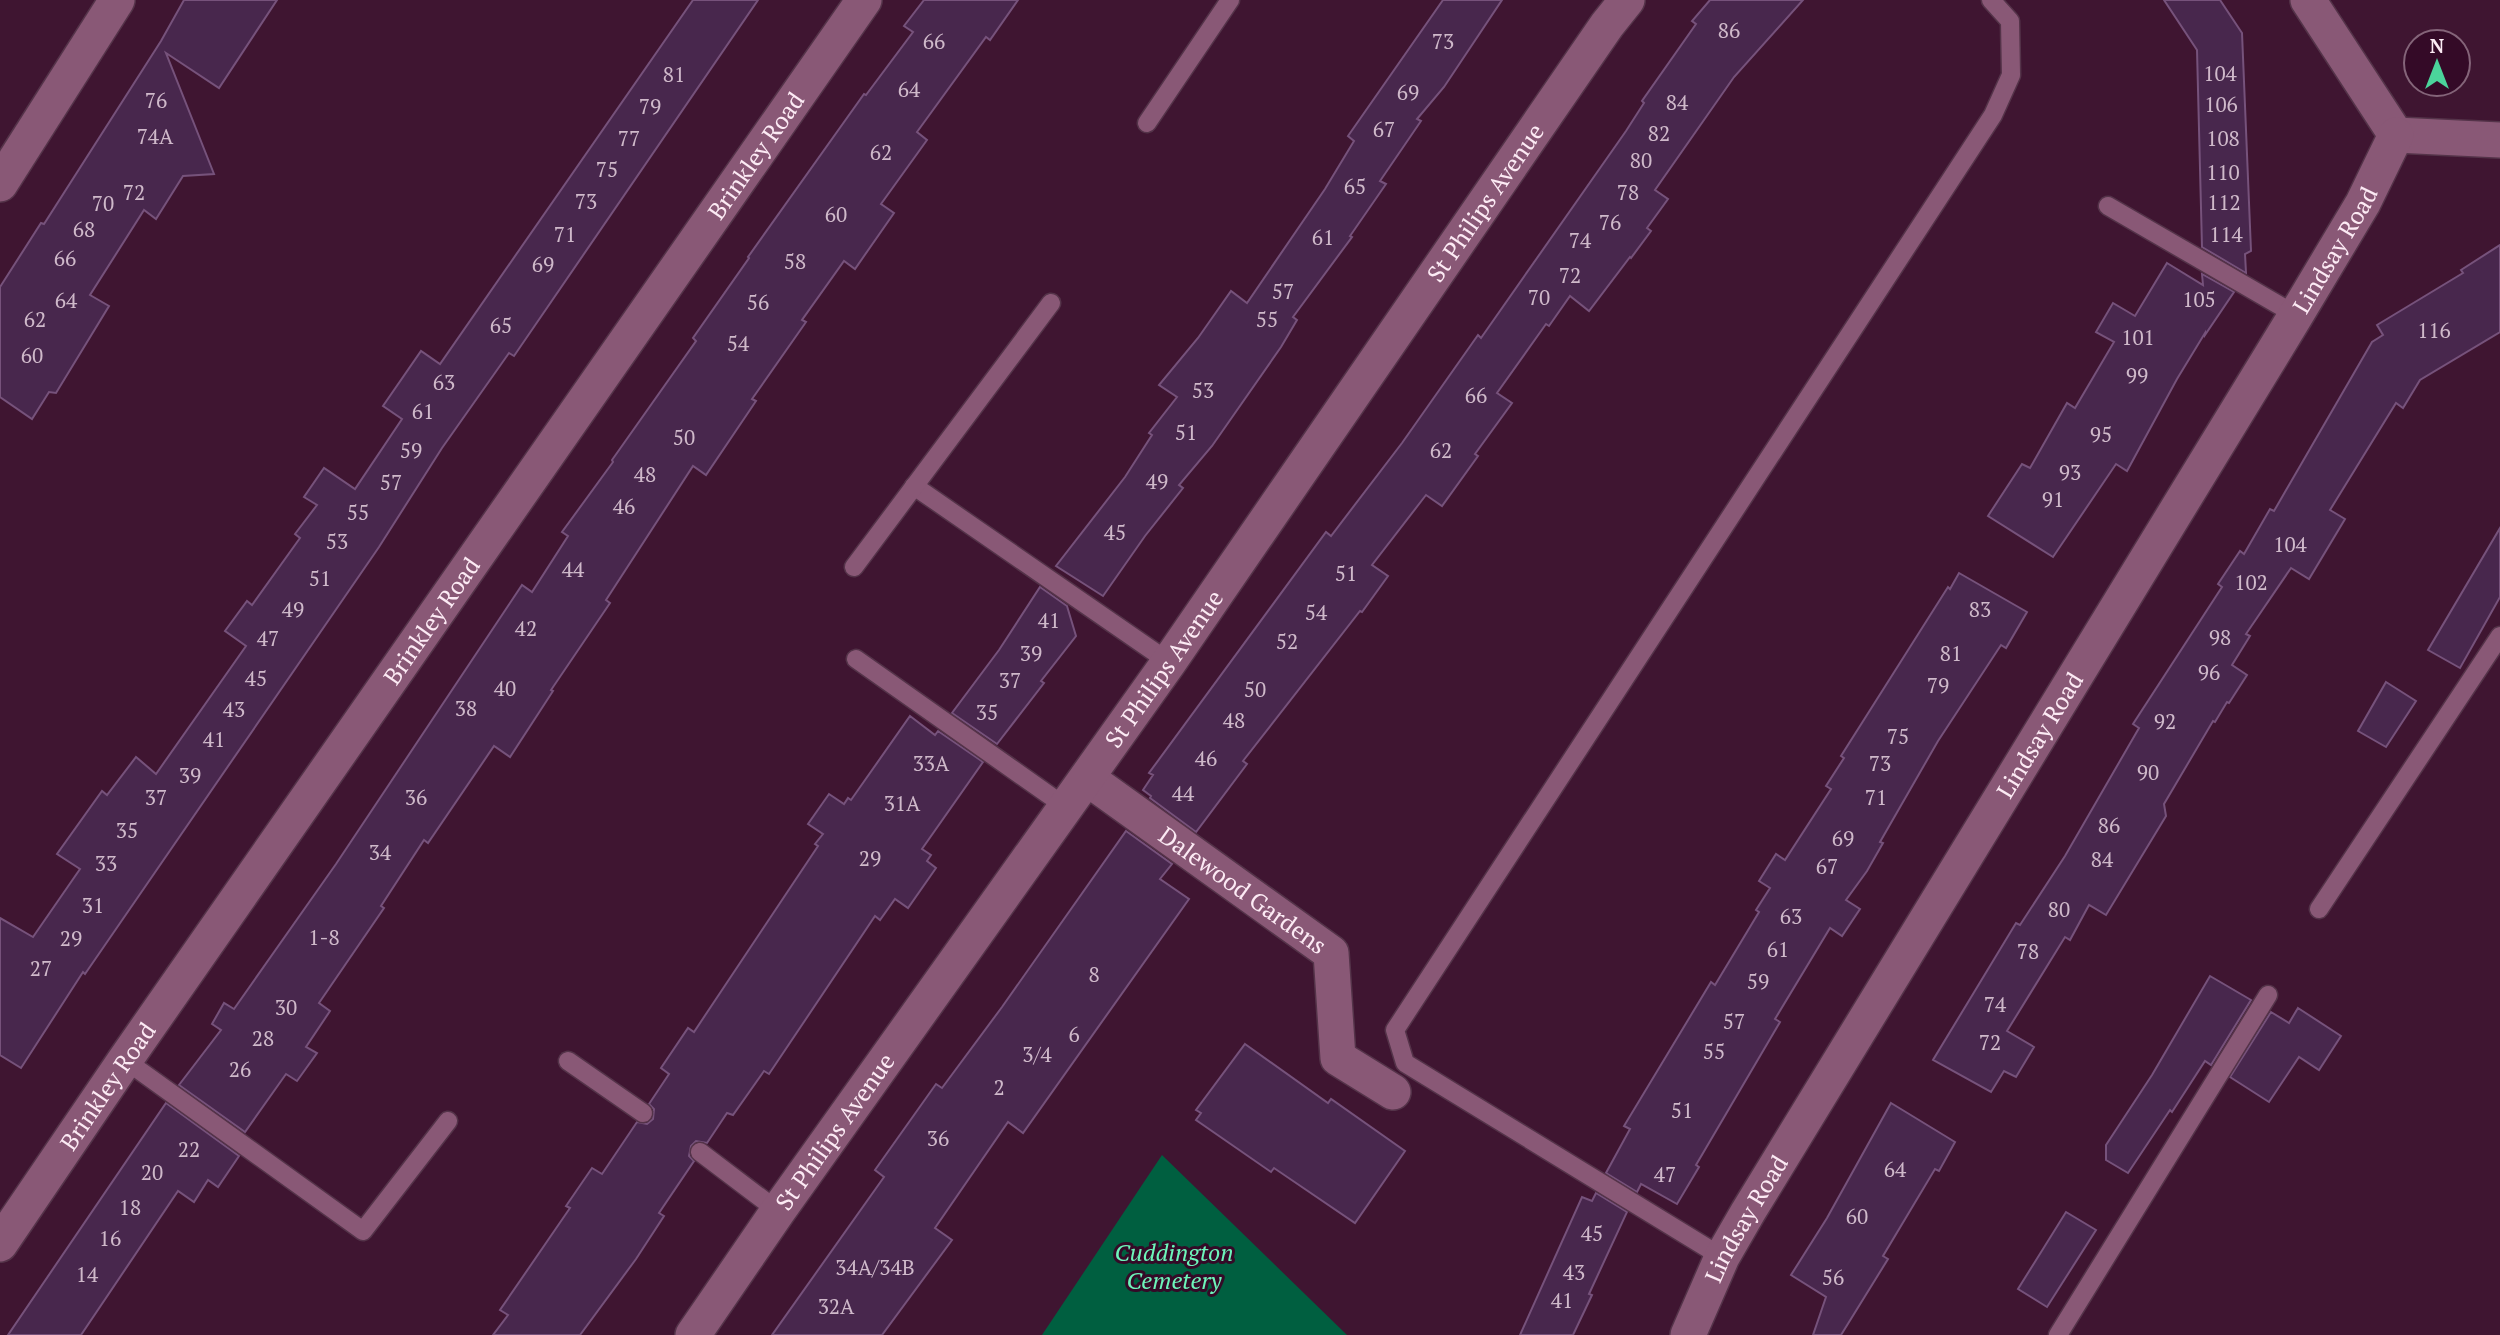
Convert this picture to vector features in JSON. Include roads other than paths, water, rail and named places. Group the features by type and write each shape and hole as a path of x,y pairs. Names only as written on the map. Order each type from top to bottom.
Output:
{"street":[{"path":"0,184 117,0"},
{"name":"Brinkley Road","path":"0,1244 125,1060 864,0"},
{"name":"St Philips Avenue","path":"693,1335 778,1211 1169,662 1627,0"},
{"path":"2308,0 2396,135 2500,140"},
{"name":"Lindsay Road","path":"1688,1335 1722,1256 2296,315 2363,203 2396,135"},
{"name":"Dalewood Gardens","path":"1087,778 1331,953 1338,1058 1393,1092"}],"lane":[{"path":"1147,123 1230,0"},
{"path":"1722,1256 1405,1063 1395,1030 1993,115 2011,75 2010,21 1991,0"},
{"path":"2108,206 2296,315"},
{"path":"854,567 1051,303"},
{"path":"914,486 1169,662"},
{"path":"2319,909 2500,636"},
{"path":"856,659 1066,807"},
{"path":"2058,1335 2268,995"},
{"path":"125,1060 363,1231 449,1121"},
{"path":"568,1061 643,1113"},
{"path":"700,1152 778,1211"}],"park label":[{"name":"Cuddington Cemetery","path":"1174,1266"}]}
